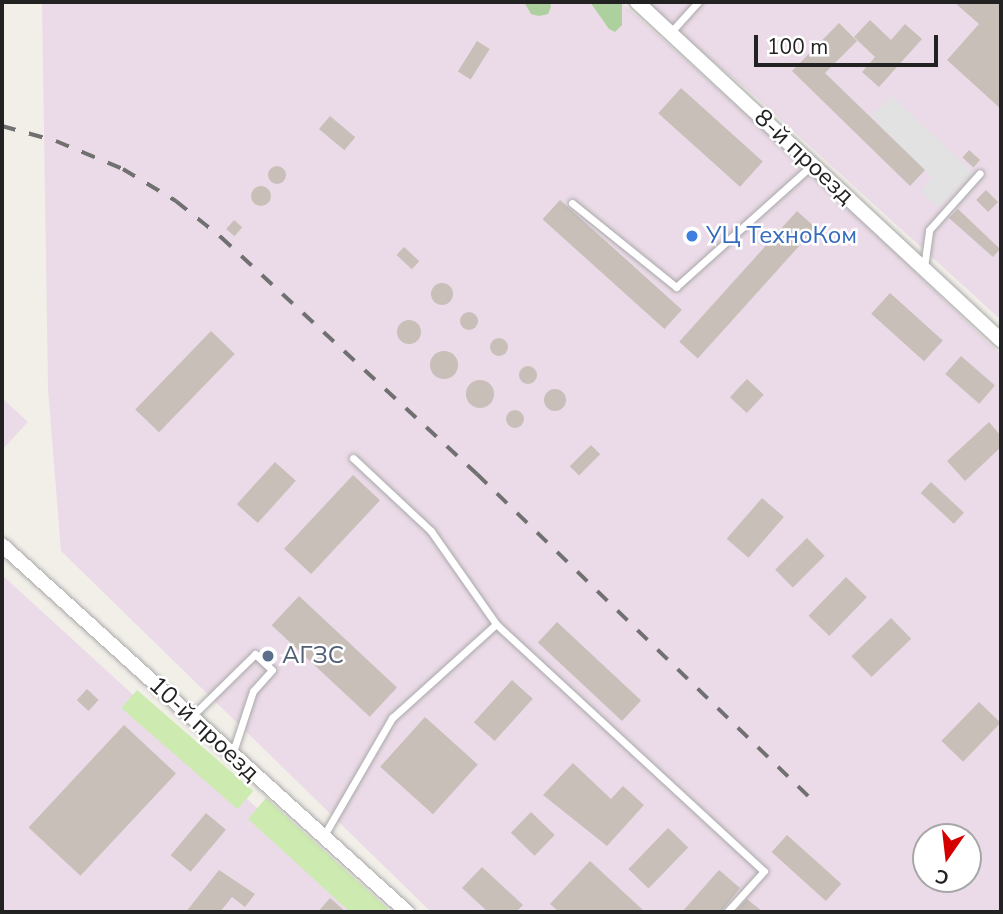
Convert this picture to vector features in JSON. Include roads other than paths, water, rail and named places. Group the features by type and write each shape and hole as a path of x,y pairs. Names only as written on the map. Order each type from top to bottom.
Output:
{"street":[{"name":"8-й проезд","path":"637,2 1001,340"},
{"name":"10-й проезд","path":"2,545 407,912"}],"lane":[{"path":"670,33 698,2"},
{"path":"572,203 676,287 812,164"},
{"path":"924,268 929,230 980,173"},
{"path":"353,458 431,531 496,624 764,871 727,912"},
{"path":"323,838 392,718 496,624"},
{"path":"191,717 255,654 272,670 253,691 232,755"}],"railway":[{"path":"2,126 56,141 123,169 176,201 221,237 477,474 816,804"}],"place":[{"name":"УЦ ТехноКом","path":"692,236"},
{"name":"АГЗС","path":"268,656"}]}
